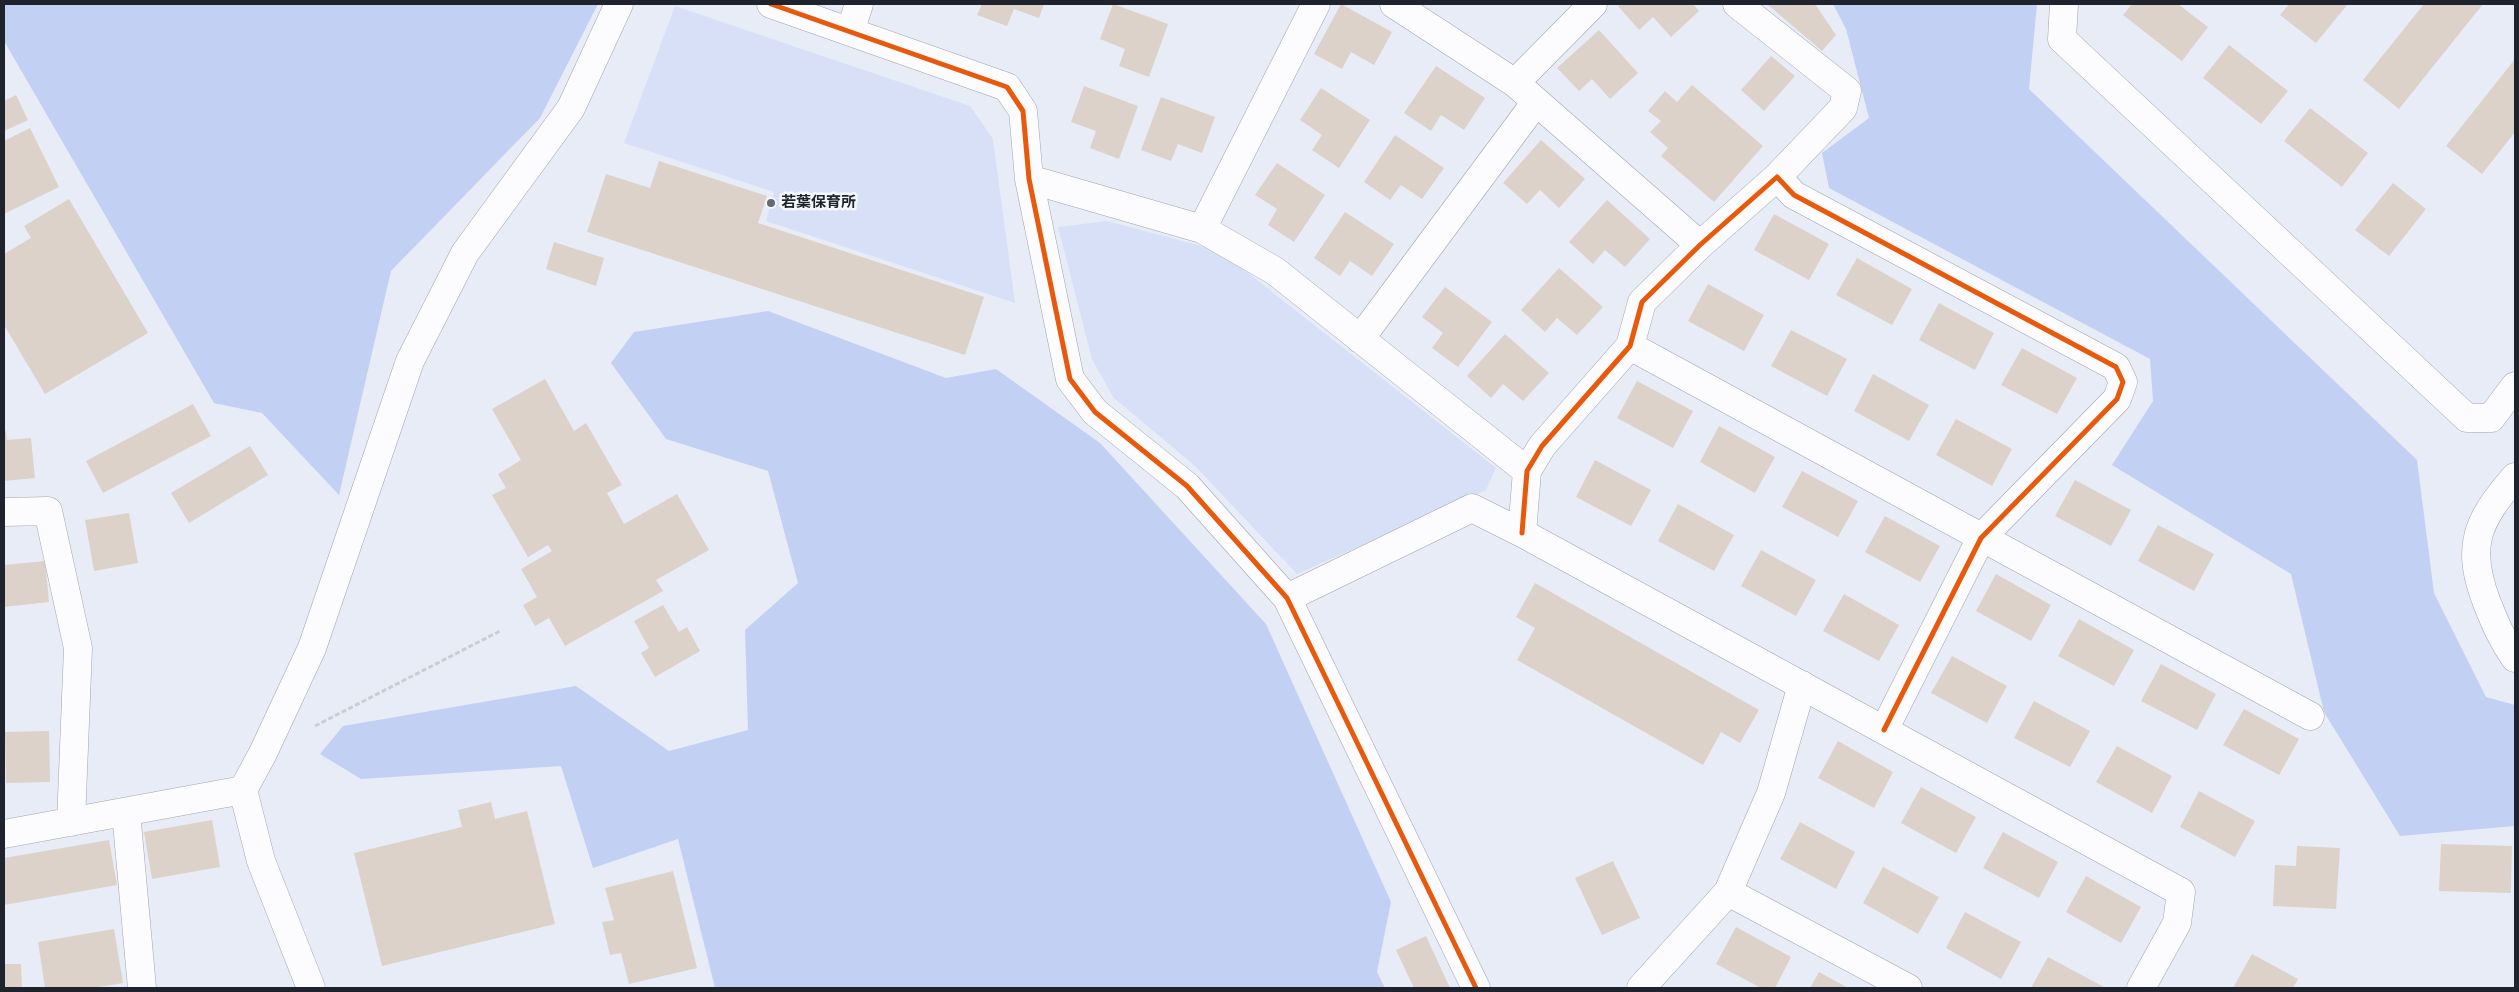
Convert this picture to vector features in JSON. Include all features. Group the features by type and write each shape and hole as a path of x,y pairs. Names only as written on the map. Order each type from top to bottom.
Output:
{"street":[{"path":"311,988 261,861 243,790 312,648 410,361 465,253 571,108 619,4"},
{"path":"771,4 1007,87 1023,111 1029,179 1070,379 1095,412 1187,486 1287,598 1476,988"},
{"path":"850,32 860,4"},
{"path":"1202,228 1316,4"},
{"path":"1394,4 1515,84 1700,245"},
{"path":"1515,84 1594,4"},
{"path":"1522,533 1527,471 1542,446 1630,346 1642,302 1700,245 1777,177 1843,108 1847,91 1736,4"},
{"path":"2064,4 2062,40 2467,418 2490,418 2515,386"},
{"path":"1360,339 1536,102"},
{"path":"1777,177 1794,195 2116,367 2122,382 2117,399 1981,538 1884,730"},
{"path":"1029,179 1202,228 1275,271 1527,471"},
{"path":"1630,346 2310,716"},
{"path":"2515,477 2491,505 2476,543 2476,576 2501,638 2515,658"},
{"path":"1287,598 1472,508 1522,533 2181,892 2177,924 2141,988"},
{"path":"4,512 48,511 78,648 71,822"},
{"path":"1640,988 1728,892 1771,793 1802,685"},
{"path":"4,834 243,790"},
{"path":"126,812 142,988"},
{"path":"1728,892 1908,988"}],"path":[{"path":"263,752 500,631"}],"shaded area":[{"path":"4,4 598,4 540,118 391,271 339,495 262,413 214,403 4,41"},
{"path":"1833,4 2037,4 2029,89 2417,460 2434,593 2486,697 2515,705 2515,826 2400,836 2324,712 2291,574 2112,465 2153,401 2150,359 1829,188 1822,153 1869,118 1846,29"},
{"path":"675,6 970,106 993,139 1015,303 766,221 774,192 624,143"},
{"path":"1107,221 1220,251 1496,468 1486,490 1297,574 1195,466 1113,397 1092,359 1058,227"},
{"path":"768,311 946,378 996,369 1100,443 1266,624 1391,902 1377,972 1385,988 715,988 678,839 593,868 561,766 361,779 320,754 343,726 576,686 669,751 748,730 745,630 798,583 768,471 666,439 611,363 634,332"}],"building":[{"path":"982,4 1044,4 1039,18 1014,9 1007,26 977,15"},
{"path":"1113,4 1168,24 1149,77 1119,66 1125,49 1100,39"},
{"path":"1341,4 1392,32 1374,65 1351,52 1342,69 1314,54"},
{"path":"1621,4 1693,4 1699,11 1671,37 1653,17 1639,30 1618,6"},
{"path":"1767,4 1815,4 1836,35 1822,51"},
{"path":"2132,4 2178,4 2208,27 2182,61 2123,15"},
{"path":"2289,4 2348,4 2316,43 2280,15"},
{"path":"2424,4 2483,4 2399,109 2363,80"},
{"path":"1599,30 1638,73 1610,99 1592,79 1579,91 1557,68"},
{"path":"2229,45 2288,91 2261,124 2203,78"},
{"path":"1771,56 1795,76 1764,111 1741,90"},
{"path":"2515,59 2515,132 2482,174 2446,146"},
{"path":"1436,66 1485,98 1464,130 1441,115 1431,131 1404,113"},
{"path":"1692,85 1763,146 1714,202 1661,156 1668,148 1650,132 1661,121 1648,111 1665,91 1677,102"},
{"path":"1084,86 1138,106 1119,159 1090,148 1096,131 1071,122"},
{"path":"1321,88 1370,120 1339,168 1312,150 1322,135 1300,120"},
{"path":"16,95 28,120 4,131 4,101"},
{"path":"1161,97 1215,117 1202,153 1178,144 1171,161 1141,150"},
{"path":"2310,108 2368,153 2342,187 2284,141"},
{"path":"30,128 59,187 4,214 4,141"},
{"path":"1395,135 1444,168 1422,199 1401,185 1390,200 1364,182"},
{"path":"1541,140 1585,179 1559,208 1540,190 1527,204 1503,183"},
{"path":"659,161 767,196 758,223 984,297 965,355 587,232 606,174 650,188"},
{"path":"1277,163 1325,195 1294,242 1268,225 1277,209 1255,195"},
{"path":"2393,183 2426,209 2389,256 2355,230"},
{"path":"69,199 148,333 45,394 4,325 4,254 31,238 24,226"},
{"path":"1607,200 1650,239 1625,267 1605,250 1593,264 1569,242"},
{"path":"1345,212 1394,244 1372,276 1350,261 1340,276 1314,258"},
{"path":"1774,214 1829,244 1809,280 1754,250"},
{"path":"554,242 604,258 596,286 546,269"},
{"path":"1857,258 1912,289 1892,325 1836,295"},
{"path":"1559,268 1603,307 1577,335 1557,318 1545,332 1521,310"},
{"path":"1708,284 1764,315 1744,351 1688,321"},
{"path":"1445,287 1492,322 1458,367 1432,348 1443,333 1422,317"},
{"path":"1939,303 1994,333 1975,370 1919,340"},
{"path":"1791,330 1847,359 1827,396 1771,366"},
{"path":"1505,334 1549,373 1523,401 1503,384 1491,398 1467,376"},
{"path":"2022,348 2077,378 2057,414 2001,385"},
{"path":"1873,374 1929,405 1909,441 1854,411"},
{"path":"545,379 574,431 586,423 622,485 607,493 624,524 677,494 709,550 656,580 663,591 565,646 549,618 535,626 523,605 537,597 521,569 552,551 548,545 528,557 492,495 506,488 498,474 521,460 492,409"},
{"path":"1637,381 1693,411 1673,448 1617,418"},
{"path":"193,404 211,436 103,493 86,461"},
{"path":"1956,419 2012,449 1992,486 1936,455"},
{"path":"1719,426 1775,457 1755,493 1700,462"},
{"path":"6,431 7,440 31,438 35,478 4,481 4,432"},
{"path":"250,446 268,475 189,523 171,493"},
{"path":"1595,460 1651,490 1631,526 1576,497"},
{"path":"1802,471 1858,501 1838,537 1782,507"},
{"path":"2075,480 2131,510 2111,546 2055,516"},
{"path":"1678,504 1734,535 1714,571 1658,541"},
{"path":"129,513 138,563 94,571 85,520"},
{"path":"1885,516 1940,546 1920,582 1865,552"},
{"path":"2158,525 2214,554 2194,591 2138,561"},
{"path":"1761,550 1816,580 1796,616 1741,586"},
{"path":"45,561 49,602 4,607 4,565"},
{"path":"1996,574 2051,605 2031,641 1976,611"},
{"path":"1535,583 1759,710 1740,743 1721,732 1703,765 1517,660 1535,628 1516,617"},
{"path":"1844,594 1899,625 1879,661 1823,631"},
{"path":"663,605 679,632 687,627 700,651 655,677 641,653 649,648 634,621"},
{"path":"2079,619 2134,650 2114,686 2058,656"},
{"path":"1952,656 2007,686 1987,723 1931,693"},
{"path":"2161,664 2216,694 2197,730 2141,701"},
{"path":"2034,701 2090,731 2070,767 2014,738"},
{"path":"2244,709 2299,739 2279,775 2223,745"},
{"path":"49,731 50,782 6,783 5,732"},
{"path":"1838,741 1893,772 1874,808 1818,778"},
{"path":"2117,746 2172,776 2152,813 2096,782"},
{"path":"1921,787 1976,817 1956,853 1901,823"},
{"path":"2199,791 2255,821 2235,857 2180,827"},
{"path":"491,802 495,819 527,811 555,924 382,966 354,853 462,827 458,810"},
{"path":"212,820 220,867 152,879 144,832"},
{"path":"1800,822 1855,852 1836,889 1780,859"},
{"path":"2003,832 2058,862 2039,898 1983,868"},
{"path":"109,840 117,885 4,905 4,858"},
{"path":"2441,844 2512,846 2511,893 2439,891"},
{"path":"2297,846 2340,848 2336,909 2273,906 2275,865 2296,866"},
{"path":"1613,861 1640,918 1602,935 1575,878"},
{"path":"1883,867 1939,897 1918,934 1863,903"},
{"path":"673,871 697,968 629,984 621,953 610,955 602,922 614,920 605,888"},
{"path":"2086,876 2141,907 2121,943 2066,912"},
{"path":"1965,912 2021,942 2001,979 1946,948"},
{"path":"1736,927 1791,957 1775,988 1761,988 1716,964"},
{"path":"114,929 123,983 93,988 45,988 38,942"},
{"path":"1426,936 1450,988 1414,988 1396,950"},
{"path":"2252,954 2298,979 2293,988 2233,988"},
{"path":"2048,957 2104,987 2031,988"},
{"path":"4,964 21,964 22,988 4,988"},
{"path":"1819,972 1848,988 1810,988"}],"cycle path":[{"path":"771,4 1007,87 1023,111 1029,179 1070,379 1095,412 1187,486 1287,598 1476,988"},
{"path":"1522,533 1527,471 1542,446 1630,346 1642,302 1700,245 1777,177 1794,195 2116,367 2123,382 2117,399 1981,538 1884,730"}],"place":[{"name":"若葉保育所","path":"771,203"}]}
